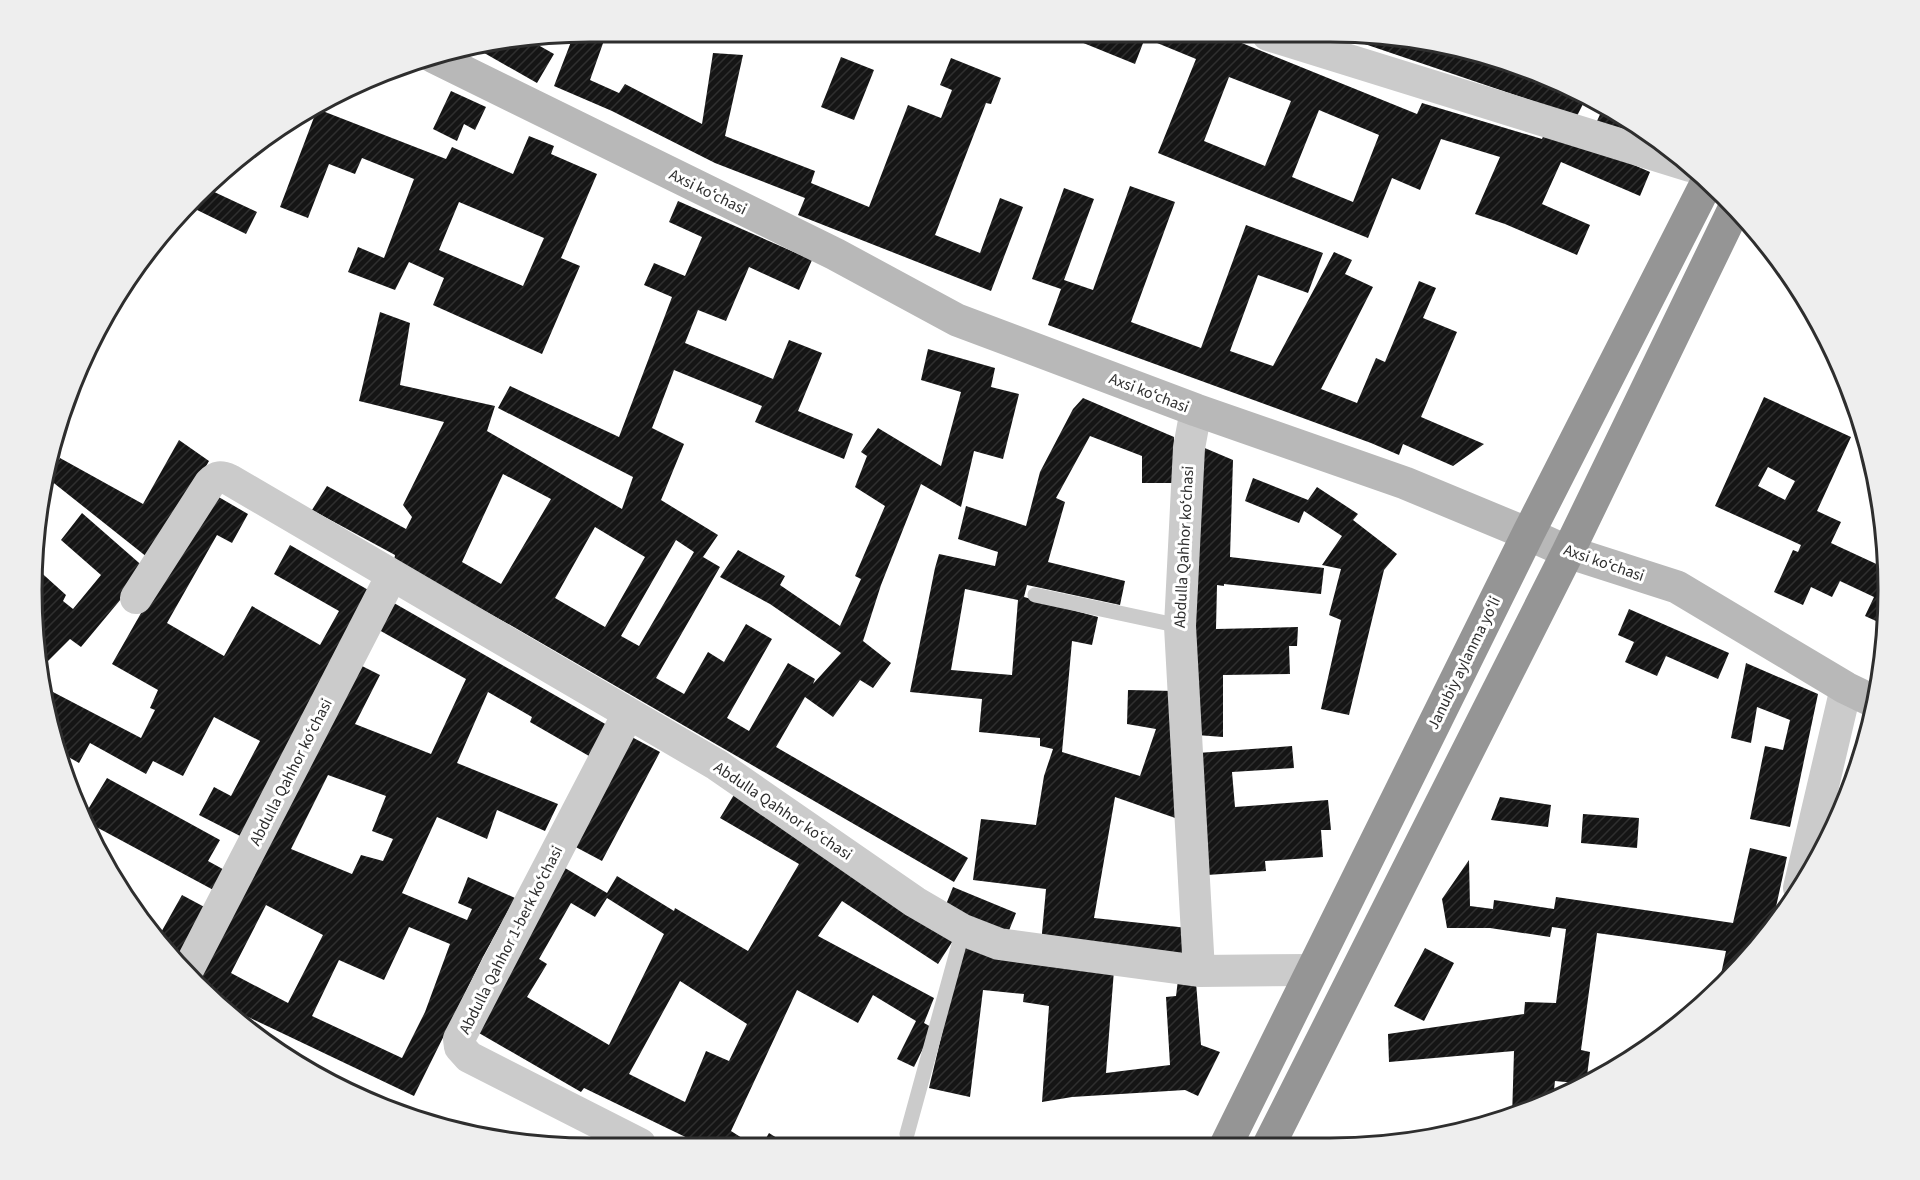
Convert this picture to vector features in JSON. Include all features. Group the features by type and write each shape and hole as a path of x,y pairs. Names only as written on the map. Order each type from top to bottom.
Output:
{"highway":[{"name":"Janubiy aylanma yoʻli","path":"1229,1138 1528,534 1703,190"},
{"path":"1273,1138 1568,552 1730,217"}],"street":[{"path":"1291,42 1669,160"},
{"name":"Axsi koʻchasi","path":"444,62 835,255 957,320 1196,410 1405,483 1568,552 1677,587 1846,688 1867,698"},
{"name":"Abdulla Qahhor koʻchasi","path":"1196,410 1189,448 1180,626 1199,971"},
{"name":"Abdulla Qahhor koʻchasi","path":"136,598 210,483 215,477 221,476 717,765 915,902 963,930 999,944 1199,971 1311,970"},
{"name":"Abdulla Qahhor koʻchasi","path":"191,964 392,575"},
{"path":"1804,865 1846,688"},
{"name":"Аbdulla Qahhor 1-berk koʻchasi","path":"628,714 459,1039 460,1047 469,1057 628,1138"}],"lane":[{"path":"1035,595 1180,626"},
{"path":"907,1134 963,930"}],"building":[{"path":"603,42 590,80 619,93 625,84 702,124 713,53 743,55 725,136 815,171 811,183 869,207 908,105 941,118 952,90 940,85 951,58 1001,78 991,104 986,103 935,235 980,253 1000,198 1023,207 991,291 798,215 805,198 715,163 612,111 554,86 571,43"},
{"path":"1081,42 1143,42 1135,64"},
{"path":"1155,42 1239,42 1417,114 1422,103 1542,139 1547,127 1650,172 1640,196 1561,162 1542,204 1590,225 1577,255 1505,224 1475,214 1500,157 1441,139 1420,190 1392,178 1368,238 1158,153 1196,59","holes":["1229,77 1291,101 1265,166 1204,141","1319,110 1379,135 1353,202 1292,177"]},
{"path":"1361,43 1437,53 1506,71 1583,104 1577,116"},
{"path":"538,45 554,54 537,83 484,53"},
{"path":"841,57 874,70 854,120 821,107"},
{"path":"451,91 486,107 475,130 464,124 457,141 433,129"},
{"path":"323,111 446,159 452,147 513,174 529,136 554,146 551,154 597,174 561,258 580,266 542,354 433,305 444,278 409,262 395,290 348,272 358,247 384,258 414,179 362,158 355,174 329,164 308,218 280,207 315,116","holes":["459,202 544,238 523,286 439,250"]},
{"path":"1601,113 1633,134 1597,121"},
{"path":"1130,186 1175,202 1131,322 1201,348 1246,225 1323,253 1308,293 1258,275 1230,351 1273,366 1334,252 1352,260 1345,274 1373,287 1321,389 1357,403 1376,358 1385,362 1419,281 1436,288 1423,318 1457,332 1421,417 1484,444 1453,466 1403,444 1399,455 1048,325 1061,289 1032,279 1064,188 1094,199 1064,280 1093,290"},
{"path":"214,192 257,212 246,234 197,210"},
{"path":"678,201 812,260 799,290 749,267 726,321 698,310 685,343 773,379 789,340 822,353 798,411 853,434 844,459 755,422 762,406 674,370 652,428 684,444 661,500 718,535 703,557 720,567 656,678 684,694 708,652 724,662 746,624 772,639 727,718 749,731 788,663 815,679 813,684 841,653 770,604 720,577 738,550 785,576 780,585 840,626 861,579 855,576 885,506 855,487 867,456 861,452 878,428 941,466 961,392 921,380 928,349 995,368 991,387 1019,394 1003,459 974,451 961,507 921,484 881,585 863,641 891,663 873,688 860,680 833,717 805,697 776,747 968,858 954,882 512,626 394,561 395,555 312,510 327,486 406,529 412,517 403,505 444,422 359,401 380,312 410,323 400,385 495,406 487,431 622,509 633,477 498,408 510,386 619,437 672,297 644,285 654,263 685,276 702,237 669,222","holes":["503,474 551,499 501,584 462,562","595,527 645,557 605,627 555,598","676,540 694,552 639,646 621,636"]},
{"path":"1764,397 1851,437 1817,511 1841,522 1831,543 1877,564 1877,622 1865,616 1874,597 1840,581 1832,597 1811,587 1803,605 1774,592 1793,550 1798,552 1801,545 1715,506","holes":["1768,467 1795,481 1785,500 1758,486"]},
{"path":"1083,398 1174,437 1173,483 1142,483 1142,456 1090,436 1056,498 1065,502 1048,562 1125,581 1120,605 1027,585 1024,597 1098,617 1092,645 1072,641 1062,752 1140,776 1156,729 1127,724 1128,690 1174,691 1181,820 1115,797 1094,918 1188,928 1185,960 1041,944 1046,889 973,880 981,819 1036,825 1044,776 1053,749 1040,746 1040,738 979,732 982,699 910,692 939,554 995,566 998,552 958,539 966,506 1026,526 1040,472 1073,409","holes":["965,589 1018,600 1012,675 951,670"]},
{"path":"179,440 209,461 152,561 53,482 60,458 143,504"},
{"path":"1200,446 1233,460 1230,557 1324,568 1321,594 1217,585 1216,629 1298,627 1297,646 1289,646 1290,674 1223,675 1223,737 1197,735 1193,648"},
{"path":"1253,478 1308,500 1317,487 1358,514 1353,520 1397,554 1384,570 1349,715 1321,709 1341,620 1329,615 1341,569 1322,565 1342,536 1304,511 1299,523 1245,501"},
{"path":"210,492 248,514 232,543 217,535 167,623 224,656 252,606 320,645 339,611 274,574 290,545 377,595 246,839 199,815 214,787 231,796 260,741 214,717 183,776 153,761 146,774 90,743 79,763 68,757 53,692 141,738 155,710 150,708 158,690 112,664"},
{"path":"82,513 146,569 81,647 70,639 47,662 43,626 42,574 66,595 63,601 73,609 101,575 61,540"},
{"path":"394,603 607,725 589,756 530,722 532,717 488,692 457,763 558,804 545,831 497,810 487,839 437,817 402,893 467,920 472,909 458,903 468,877 515,898 414,1096 245,1015 194,967 356,663 380,675 355,724 431,754 466,679 379,630","holes":["328,775 386,796 372,831 393,839 383,861 361,855 352,874 291,849","266,905 323,935 288,1003 231,973","409,927 450,944 425,1012 402,1058 312,1016 339,960 384,980"]},
{"path":"1629,609 1729,653 1718,679 1666,656 1657,676 1625,662 1634,642 1618,635"},
{"path":"1746,663 1818,694 1790,827 1750,819 1765,746 1783,750 1790,720 1757,707 1751,743 1731,738"},
{"path":"628,735 660,752 602,861 570,844"},
{"path":"1292,746 1294,768 1232,772 1235,807 1328,800 1331,830 1321,830 1323,857 1265,861 1266,871 1207,875 1198,753"},
{"path":"107,778 220,840 208,861 230,873 219,893 97,827 88,809"},
{"path":"735,793 954,939 938,964 842,901 818,936 934,998 924,1023 933,1028 914,1067 897,1059 916,1021 873,995 858,1023 797,990 731,1131 742,1138 688,1138 584,1088 581,1092 472,1029 565,868 607,893 617,876 674,911 675,908 748,951 799,864 720,818","holes":["607,898 664,934 609,1045 527,997 547,964 539,959 571,903 595,917","680,981 747,1024 729,1061 706,1051 685,1102 629,1074"]},
{"path":"1500,797 1551,805 1548,827 1491,820"},
{"path":"1583,814 1639,818 1637,848 1581,843"},
{"path":"1750,848 1787,857 1776,909 1721,972 1726,951 1597,933 1581,1050 1590,1052 1587,1073 1569,1082 1555,1081 1554,1089 1540,1096 1512,1107 1514,1051 1389,1062 1388,1034 1524,1014 1525,1002 1556,1003 1566,929 1552,927 1550,937 1490,928 1447,928 1442,899 1469,860 1470,906 1493,909 1494,900 1554,909 1556,897 1733,923"},
{"path":"953,887 1016,913 1006,938 943,912"},
{"path":"182,895 210,910 184,957 161,932"},
{"path":"963,945 1114,970 1106,1073 1170,1065 1166,997 1176,996 1178,980 1196,982 1201,1045 1220,1052 1198,1096 1185,1090 1072,1097 1042,1102 1049,1006 1023,1002 1024,994 983,990 970,1097 929,1088"},
{"path":"1425,948 1454,963 1424,1021 1394,1006"},
{"path":"769,1133 777,1138 766,1138"}]}
